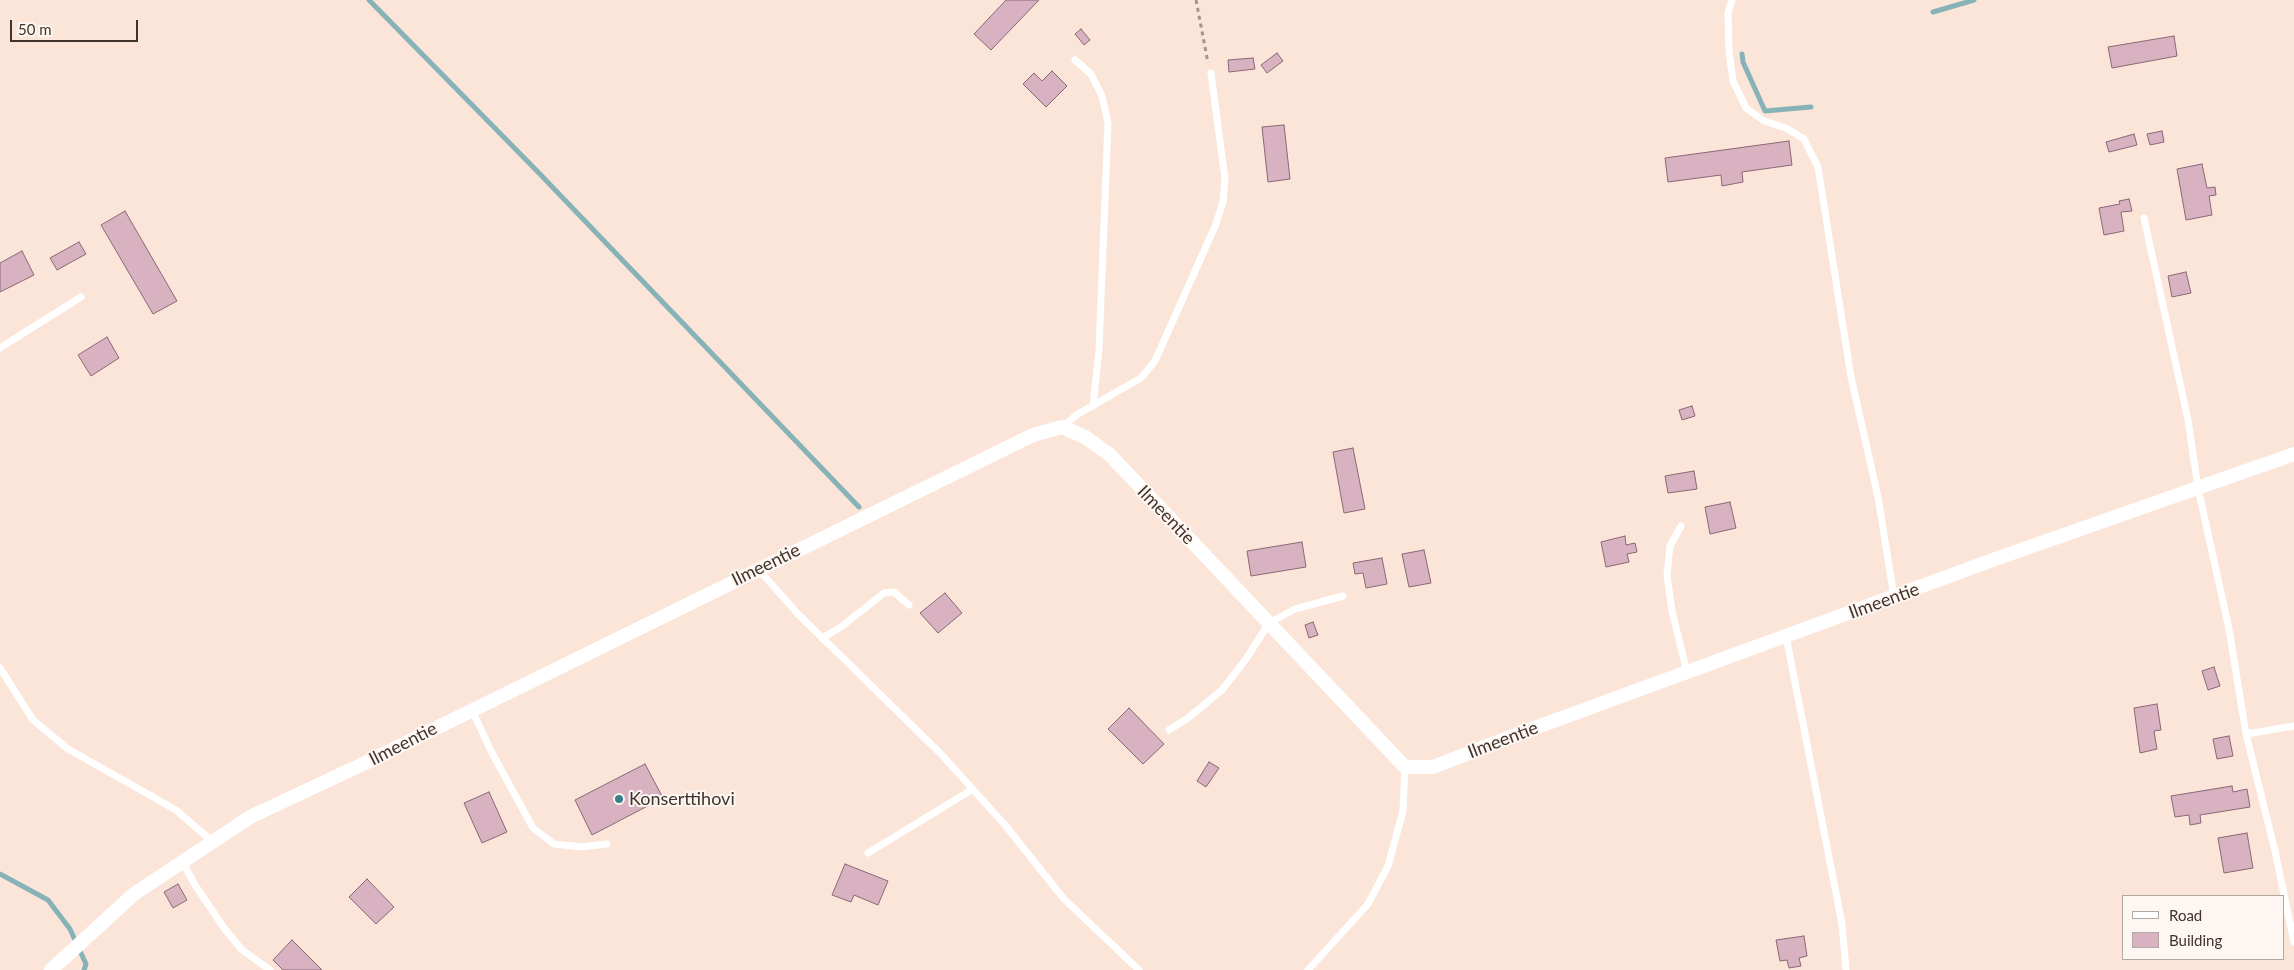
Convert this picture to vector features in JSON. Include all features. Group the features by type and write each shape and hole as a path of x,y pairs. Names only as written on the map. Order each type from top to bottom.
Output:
{"street":[{"name":"Ilmeentie","path":"51,970 134,894 250,817 1033,435 1062,428 1085,436 1110,456 1405,767 1433,767 2010,554 2294,454"}],"lane":[{"path":"1732,0 1728,13 1729,52 1733,81 1746,108 1764,121 1786,128 1804,139 1818,167 1851,377 1878,497 1894,598"},
{"path":"1075,60 1091,74 1102,96 1108,123 1099,350 1094,406"},
{"path":"1062,428 1078,414 1141,378 1155,361 1216,224 1223,202 1225,179 1211,74"},
{"path":"2144,218 2188,420 2198,488 2229,629 2246,734 2275,850 2294,942"},
{"path":"0,348 81,297"},
{"path":"1681,526 1670,546 1668,575 1672,611 1687,672"},
{"path":"758,569 822,638 941,754 1005,825 1064,899 1139,970"},
{"path":"822,638 841,627 884,593 894,592 909,605"},
{"path":"1169,730 1188,718 1222,690 1246,659 1269,623 1296,609 1343,596"},
{"path":"1786,636 1842,924 1846,968 1838,970"},
{"path":"0,668 33,720 68,749 176,810 212,841"},
{"path":"472,709 490,751 534,828 554,844 582,848 607,844"},
{"path":"2246,734 2294,726"},
{"path":"1308,970 1368,904 1388,866 1403,811 1405,767"},
{"path":"868,853 973,789"},
{"path":"182,861 194,885 224,928 241,948 270,970"}],"path":[{"path":"1196,0 1211,74"}],"building":[{"path":"1006,0 1039,0 991,50 974,34"},
{"path":"1081,29 1090,40 1084,45 1075,34"},
{"path":"2174,36 2177,56 2112,68 2108,47"},
{"path":"1277,53 1283,61 1267,73 1261,65"},
{"path":"1253,58 1255,69 1229,72 1228,60"},
{"path":"1052,71 1067,86 1046,107 1023,84 1034,73 1042,81"},
{"path":"1284,125 1290,179 1268,182 1262,127"},
{"path":"2162,131 2164,142 2150,145 2147,134"},
{"path":"2134,134 2137,145 2109,152 2106,142"},
{"path":"1789,141 1792,165 1742,172 1743,182 1722,186 1721,175 1668,182 1665,158"},
{"path":"2202,164 2207,188 2215,187 2216,195 2209,196 2212,215 2186,220 2177,169"},
{"path":"2129,199 2132,211 2121,212 2124,231 2104,235 2099,208 2120,204 2119,201"},
{"path":"125,211 177,301 153,314 101,225"},
{"path":"79,242 86,254 57,270 50,258"},
{"path":"22,251 34,275 0,292 0,263"},
{"path":"2186,272 2191,293 2172,297 2168,276"},
{"path":"107,337 119,358 91,376 78,355"},
{"path":"1692,406 1695,416 1682,420 1679,410"},
{"path":"1353,448 1365,509 1344,513 1333,452"},
{"path":"1694,471 1697,489 1668,493 1665,476"},
{"path":"1730,502 1736,528 1710,534 1705,507"},
{"path":"1625,536 1626,545 1635,543 1637,552 1627,554 1629,562 1606,567 1601,542"},
{"path":"1302,542 1306,567 1251,576 1247,551"},
{"path":"1424,550 1431,583 1409,587 1402,554"},
{"path":"1382,558 1387,584 1366,588 1363,573 1355,574 1353,563"},
{"path":"945,593 962,613 938,633 920,613"},
{"path":"1313,622 1318,635 1309,638 1305,625"},
{"path":"2214,667 2220,686 2208,690 2202,671"},
{"path":"2157,704 2161,730 2154,731 2157,749 2140,753 2134,708"},
{"path":"1129,708 1164,744 1143,764 1108,729"},
{"path":"2229,736 2233,756 2217,759 2213,739"},
{"path":"1209,762 1219,768 1206,787 1197,781"},
{"name":"Konserttihovi","path":"645,764 663,798 592,835 575,800"},
{"path":"2232,786 2233,792 2247,789 2250,807 2200,815 2201,823 2190,825 2189,815 2175,817 2171,796"},
{"path":"489,792 507,832 482,843 464,803"},
{"path":"2247,833 2253,868 2224,873 2218,838"},
{"path":"845,864 888,881 878,905 854,895 851,902 832,895"},
{"path":"367,879 394,907 376,924 349,897"},
{"path":"178,884 187,900 173,908 164,892"},
{"path":"1804,936 1807,956 1799,958 1801,966 1789,968 1787,960 1780,961 1776,940"},
{"path":"292,940 322,970 283,970 273,960"}],"waterway":[{"path":"369,0 537,171 859,507"},
{"path":"1933,12 1974,0"},
{"path":"1742,54 1743,62 1765,111 1811,107"},
{"path":"0,874 48,900 70,929 86,964 84,970"}],"place":[{"name":"Konserttihovi","path":"619,799"}]}
